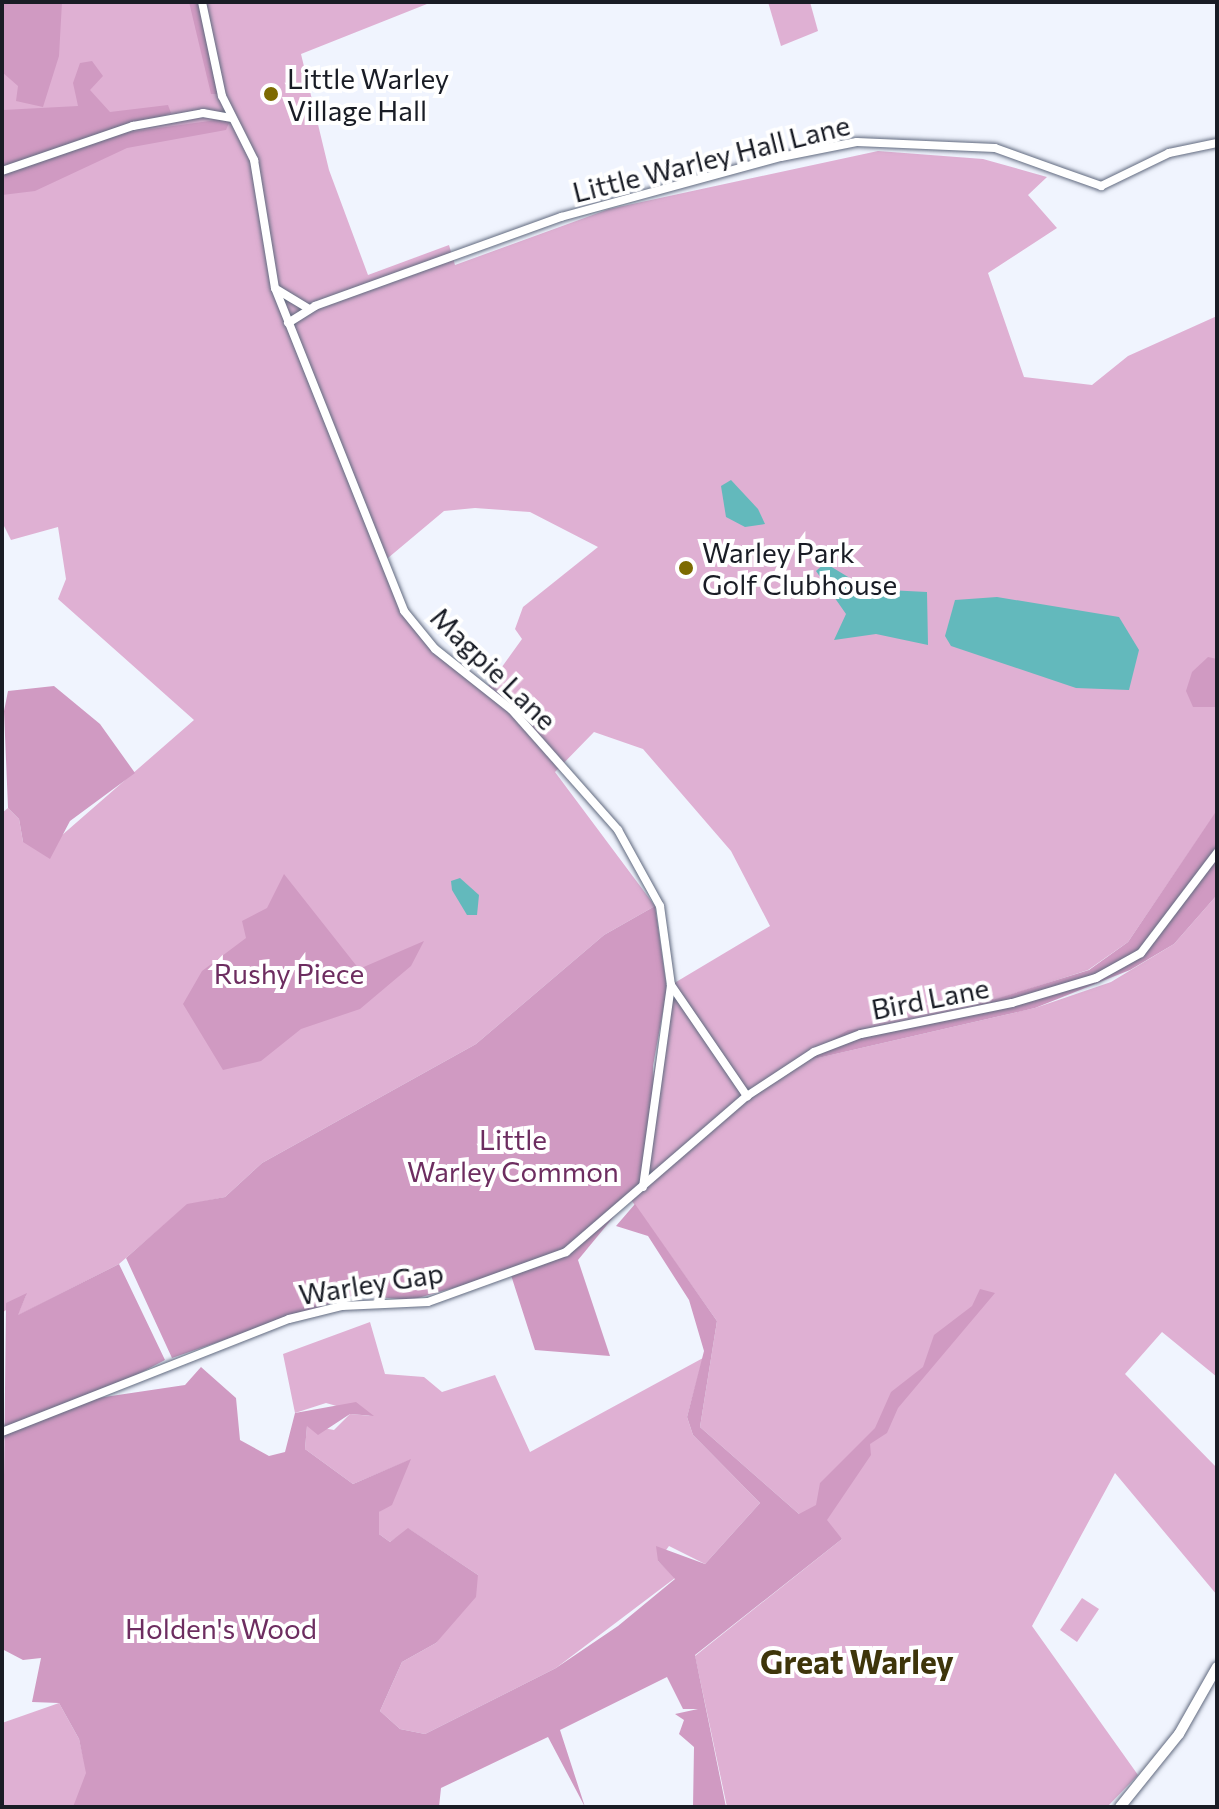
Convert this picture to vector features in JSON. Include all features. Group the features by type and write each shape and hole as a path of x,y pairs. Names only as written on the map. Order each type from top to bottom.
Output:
{"main road":[{"path":"1120,1807 1179,1734 1217,1667"}],"street":[{"name":"Magpie Lane","path":"202,2 222,96 254,160 275,288 404,611 435,649 512,710 618,830 660,906 671,985 643,1188"},
{"path":"209,113 222,96"},
{"path":"2,171 133,126 209,113 231,118"},
{"name":"Little Warley Hall Lane","path":"288,323 309,309 591,207 857,142 1021,152 1075,182 1101,186 1169,153 1217,143"},
{"path":"275,288 309,309"},
{"name":"Bird Lane","path":"643,1188 747,1096 832,1042 999,1006 1120,965 1165,929 1217,853"},
{"name":"Magpie Lane","path":"671,985 747,1096"},
{"name":"Warley Gap","path":"2,1432 289,1319 342,1306 428,1302 541,1264 583,1242 643,1188"}],"green space":[{"path":"2,2 432,2 301,54 329,170 368,275 449,245 455,265 609,209 878,151 983,159 1047,177 1028,195 1057,228 988,273 1024,377 1092,385 1128,356 1217,316 1217,811 1128,942 1088,970 796,1063 1035,1008 1111,982 1174,944 1217,895 1217,1377 1162,1332 1125,1374 1217,1468 1217,1595 1115,1473 1032,1626 1138,1775 1107,1807 727,1807 695,1656 842,1539 799,1514 700,1427 717,1321 629,1197 671,985 770,926 731,851 643,749 594,732 555,772 655,906 604,935 476,1044 262,1163 225,1197 187,1205 119,1264 17,1316 26,1295 2,1313 2,813 8,808 19,819 23,842 61,836 194,720 58,599 66,579 58,527 11,540 2,522","holes":["475,508 530,512 598,547 523,607 515,629 522,639 486,689 435,649 404,611 382,563 444,511"]},
{"path":"2,2 62,2 59,56 43,107 16,101 18,86 2,72"},
{"path":"189,2 199,2 218,94 211,94"},
{"path":"768,2 810,2 818,31 781,46"},
{"path":"92,61 103,76 90,90 110,112 168,105 171,113 2,167 3,110 78,106 73,83 80,63"},
{"path":"231,118 226,130 127,148 35,191 2,195 5,173 115,134"},
{"path":"1208,657 1217,659 1217,707 1193,707 1186,691 1192,672"},
{"path":"54,686 100,724 135,773 70,821 50,859 23,842 19,819 8,808 4,711 8,691"},
{"path":"1217,810 1217,895 1174,944 1130,970 1035,1008 792,1064 848,1030 921,1022 1089,970 1128,942"},
{"name":"Rushy Piece","path":"284,874 359,969 424,941 411,966 360,1009 301,1029 261,1061 223,1070 183,1004 202,971 246,938 242,921 267,908"},
{"name":"Little Warley Common","path":"655,906 667,989 653,1066 652,1131 639,1186 578,1260 610,1356 535,1350 510,1272 411,1300 355,1295 172,1358 126,1258 187,1204 225,1197 262,1163 476,1044 604,935"},
{"name":"Holden's Wood","path":"635,1204 717,1321 700,1427 799,1514 816,1505 820,1483 875,1428 891,1392 923,1367 934,1335 972,1306 980,1289 995,1293 898,1408 887,1433 870,1444 871,1455 827,1520 842,1539 695,1655 726,1807 693,1807 694,1747 679,1734 684,1720 675,1714 698,1709 683,1709 667,1677 560,1730 585,1807 548,1737 441,1788 439,1807 73,1807 86,1773 79,1739 59,1703 32,1702 41,1658 23,1660 2,1649 6,1303 27,1293 18,1315 119,1264 165,1360 91,1399 185,1385 201,1367 236,1398 240,1440 269,1456 285,1452 295,1413 356,1402 374,1416 350,1414 318,1435 307,1426 305,1449 353,1484 411,1459 392,1505 379,1512 379,1534 390,1542 408,1528 478,1575 476,1597 436,1643 402,1662 380,1711 400,1729 425,1734 556,1668 618,1626 675,1579 658,1561 656,1546 705,1564 760,1503 693,1435 687,1417 704,1351 689,1300 648,1236 616,1226"},
{"path":"370,1322 385,1374 424,1377 442,1392 495,1375 530,1452 703,1358 687,1417 693,1435 760,1503 705,1564 669,1546 658,1561 675,1578 556,1668 425,1734 400,1729 380,1711 402,1662 436,1643 478,1575 409,1529 390,1542 379,1534 379,1512 410,1460 353,1484 305,1449 307,1425 334,1430 350,1414 372,1416 326,1403 295,1413 283,1354"},
{"path":"1082,1598 1099,1609 1077,1642 1060,1630"},
{"path":"59,1703 79,1739 87,1773 78,1805 2,1807 2,1723"}],"water":[{"path":"731,480 758,509 765,524 745,527 726,517 721,486"},
{"path":"825,563 868,589 927,592 928,645 876,634 834,640 846,614 816,571"},
{"path":"997,597 1119,617 1139,650 1129,690 1076,688 951,646 945,636 955,600"},
{"path":"460,878 479,895 477,915 467,915 452,890 451,881"}],"place":[{"name":"Little Warley Village Hall","path":"271,94"},
{"name":"Warley Park Golf Clubhouse","path":"686,568"}],"district":[{"name":"Great Warley","path":"857,1661"}]}
